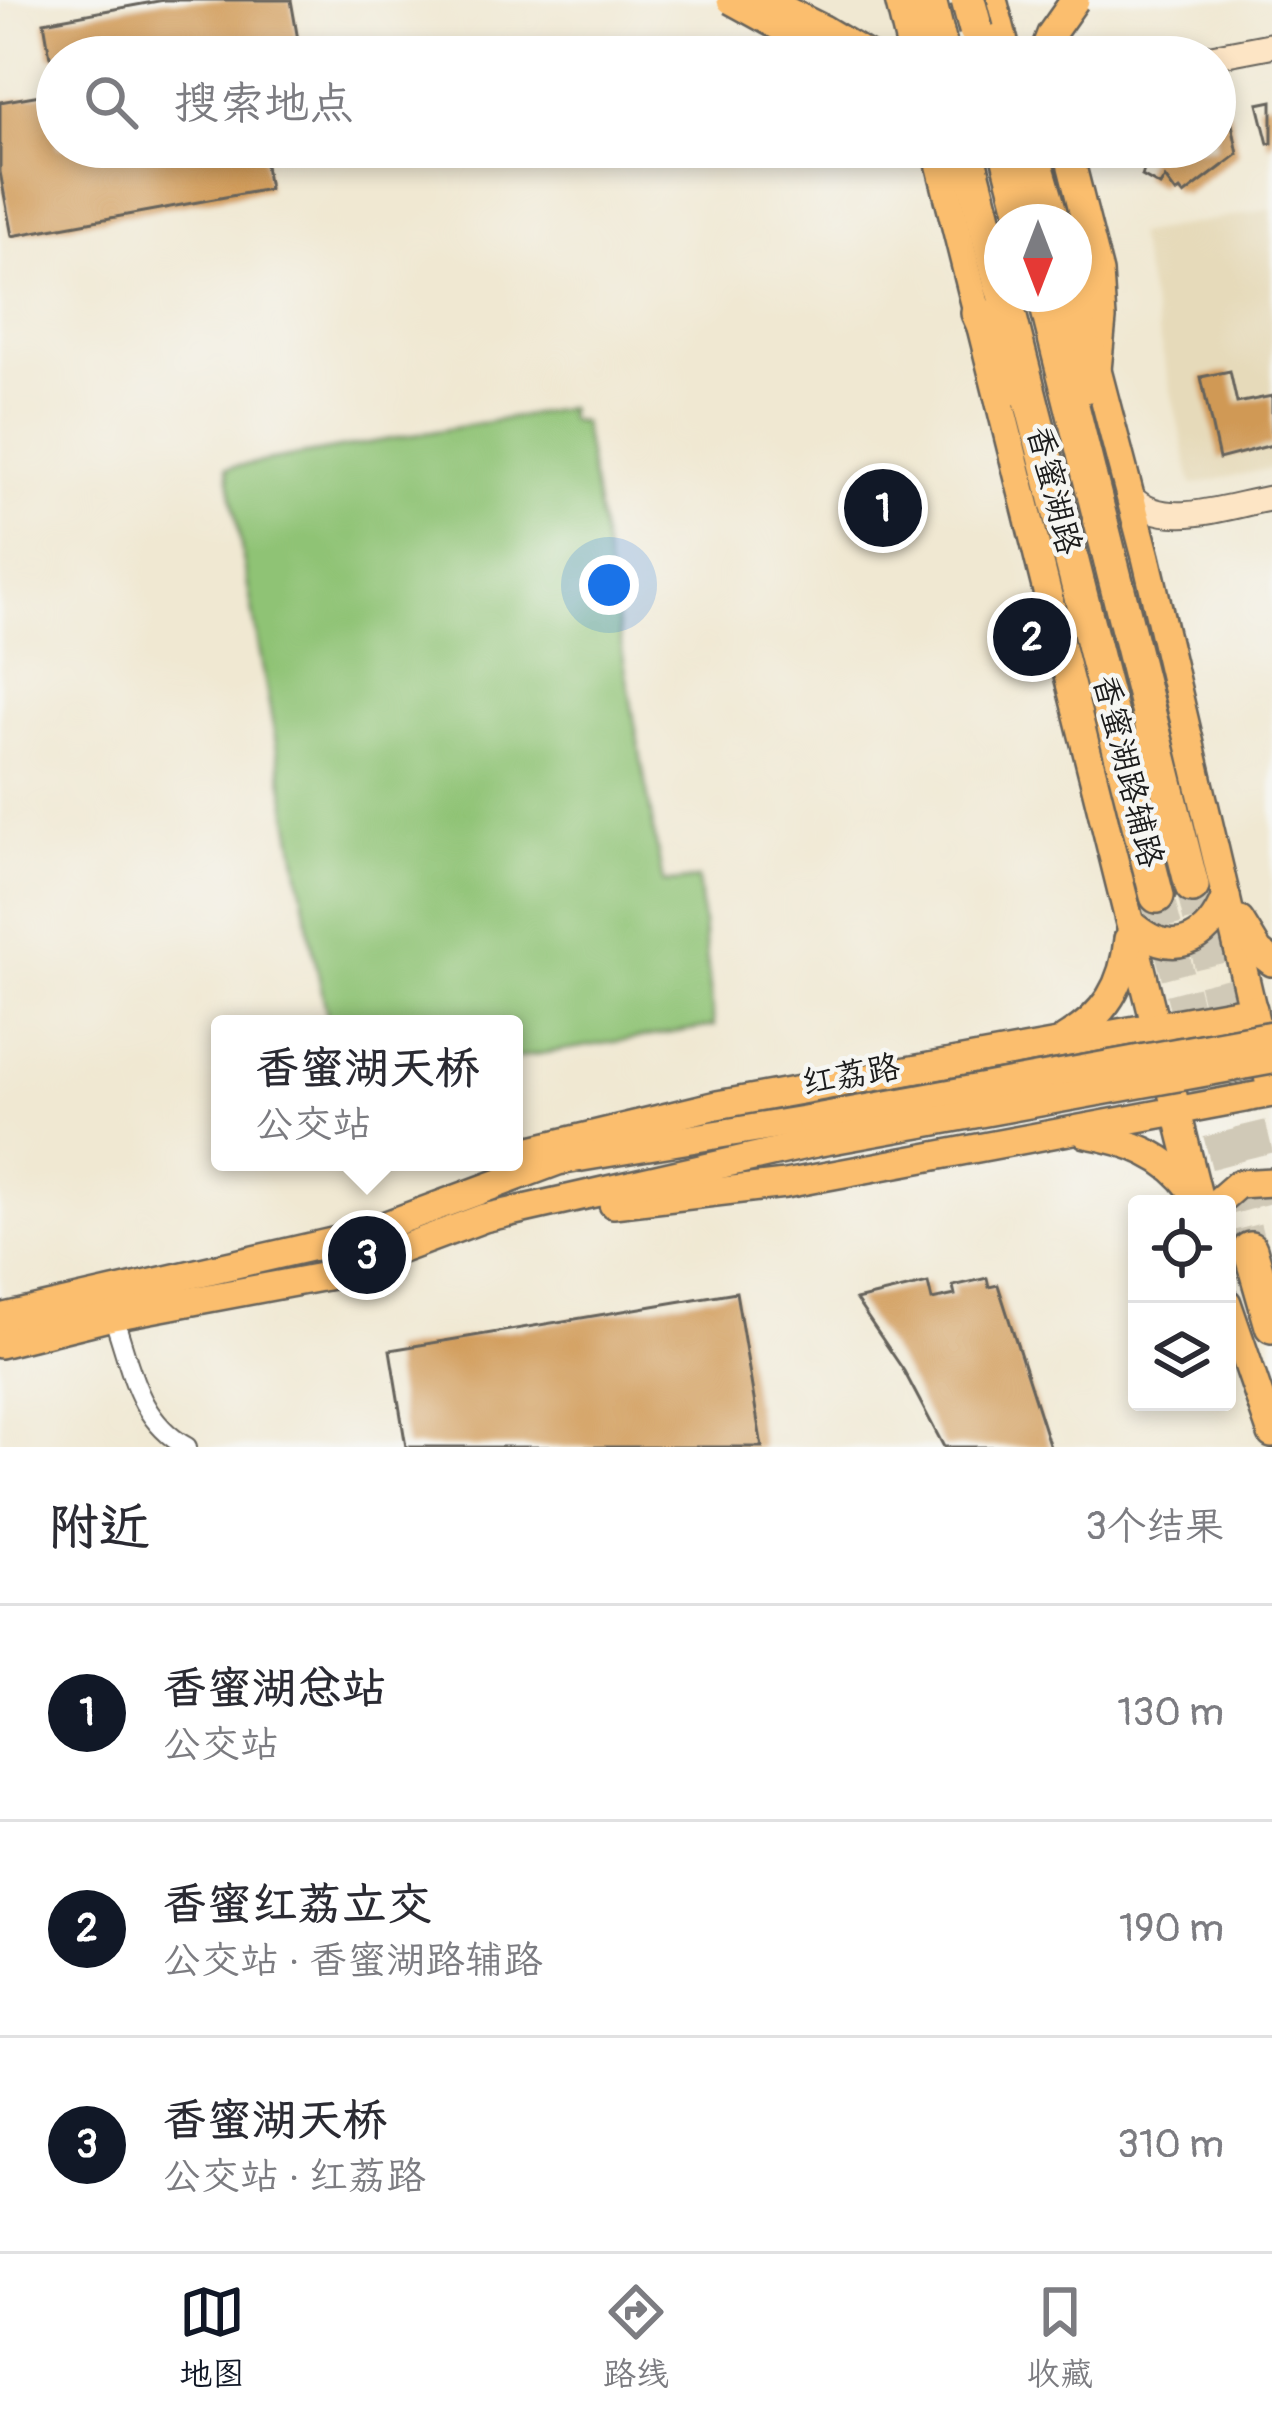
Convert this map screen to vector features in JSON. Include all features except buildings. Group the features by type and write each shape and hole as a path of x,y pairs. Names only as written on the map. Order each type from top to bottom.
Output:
{"highway":[{"path":"921,1 925,36"},
{"name":"香蜜湖路","path":"970,168 984,244"},
{"path":"1011,168 1020,204"},
{"name":"香蜜湖路","path":"998,312 1046,462 1157,896"},
{"name":"香蜜湖路","path":"1049,312 1192,886"},
{"path":"1077,312 1102,524"},
{"path":"1250,1249 1272,1326"}],"main road":[{"path":"731,0 809,36"},
{"path":"766,0 815,36"},
{"path":"1041,36 1055,0"},
{"path":"1050,36 1075,0"},
{"path":"935,168 948,196"},
{"name":"香蜜湖路辅路","path":"941,168 984,276"},
{"path":"1041,168 1051,204"},
{"path":"1072,168 1100,273 1102,320 1096,370"},
{"name":"香蜜湖路辅路","path":"997,312 1130,923 1202,1195"},
{"name":"香蜜湖路辅路","path":"1080,312 1146,557 1226,896 1263,1007 1272,1093"},
{"path":"1130,923 1154,940 1184,943 1210,929 1226,896"},
{"path":"1226,896 1259,952 1272,962"},
{"path":"1055,1044 1099,1015 1112,998 1127,956 1130,923"},
{"name":"红荔路","path":"523,1152 717,1106 1263,1007"},
{"name":"红荔路","path":"0,1344 113,1316 332,1275 484,1218 812,1131 1272,1035"},
{"path":"1055,1044 1073,1050 1085,1061 1094,1081 1094,1101 1087,1117 1070,1131"},
{"name":"红荔路","path":"0,1318 354,1237 557,1161 812,1131 1272,1060"},
{"name":"红荔路","path":"484,1218 785,1184 1272,1093"},
{"path":"1070,1131 1107,1137 1152,1154 1198,1195"},
{"name":"红荔路","path":"448,1201 488,1171"},
{"path":"1217,1195 1238,1184 1272,1182"},
{"path":"1236,1329 1272,1434"}],"street":[{"path":"1236,52 1272,45"},
{"path":"1236,68 1272,62"},
{"path":"1130,496 1138,505 1166,514 1272,498"},
{"path":"1146,557 1154,540 1168,530 1272,509"},
{"path":"113,1316 152,1421 166,1436 187,1447"}],"shaded area":[{"path":"1272,209 1272,468 1192,485 1136,234"}],"green space":[{"path":"567,408 569,420 582,422 663,883 698,879 714,1026 523,1057 523,1015 327,1015 227,468"}],"tunnel":[{"path":"1192,886 1272,1219"},
{"path":"1157,896 1250,1249"}],"place":[{"name":"香蜜湖总站","path":"883,508"},
{"name":"香蜜红荔立交","path":"1032,637"},
{"name":"香蜜湖天桥","path":"367,1255"}]}
